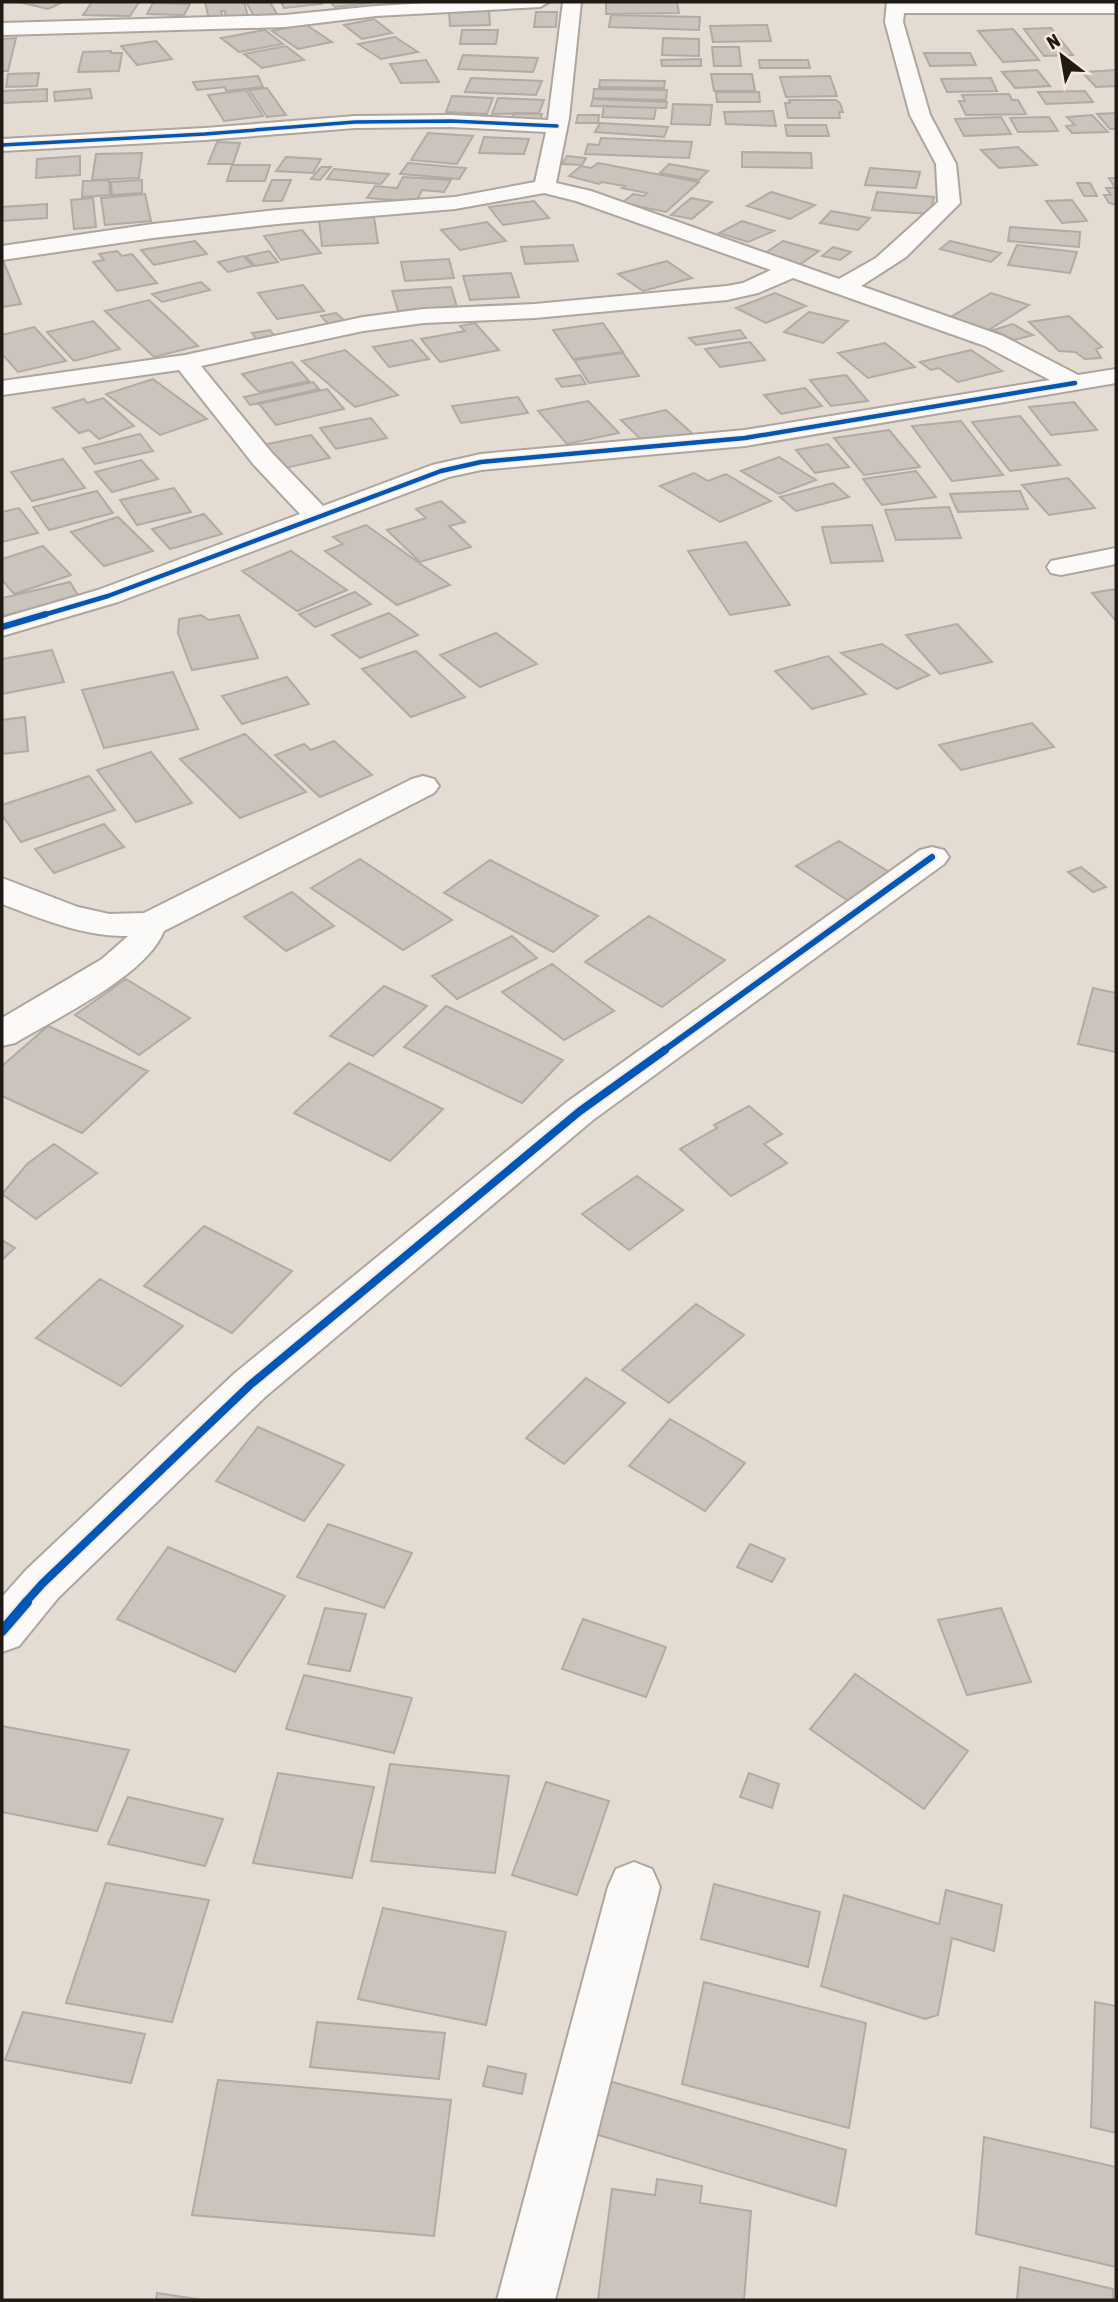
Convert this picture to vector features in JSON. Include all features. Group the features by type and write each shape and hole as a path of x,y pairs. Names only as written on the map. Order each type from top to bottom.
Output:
{"street":[{"path":"2,29 285,21 376,10 540,2"},
{"path":"544,187 557,126 572,2"},
{"path":"852,287 899,253 949,203 946,164 920,115 894,22 896,5 1116,8"},
{"path":"2,145 205,134 355,122 451,121 557,126"},
{"path":"2,253 181,228 455,202 544,187 583,196 791,270 852,287 994,341 1075,383"},
{"path":"2,388 185,362 363,324 424,316 535,311 727,293 750,288 791,270"},
{"path":"185,362 263,460 319,517"},
{"path":"2,627 108,596 442,471 481,462 746,438 1116,376"},
{"path":"1061,567 1116,556"},
{"path":"2,888 9,895 71,917 109,925 150,924 423,786"},
{"path":"2,1631 42,1584 250,1385 537,1146 580,1111 932,857"},
{"path":"2,1034 114,967 142,943 150,924"},
{"path":"526,2300 634,1887"}],"building":[{"path":"19,2 63,2 48,9"},
{"path":"92,2 139,2 130,16 83,15"},
{"path":"205,2 244,2 248,17 226,18 225,11 221,11 223,18 209,19"},
{"path":"246,2 270,2 277,14 254,16"},
{"path":"281,2 321,2 322,4 284,8"},
{"path":"330,2 371,2 371,3 335,7"},
{"path":"606,2 677,2 679,13 606,14"},
{"path":"153,3 190,4 184,15 147,14"},
{"path":"489,10 490,25 450,26 449,11"},
{"path":"536,12 557,12 556,27 534,27"},
{"path":"611,15 700,17 699,30 609,27"},
{"path":"374,19 392,33 362,39 344,25"},
{"path":"305,24 332,42 298,49 272,31"},
{"path":"767,25 771,41 713,42 710,26"},
{"path":"1051,28 1073,55 1044,56 1024,29"},
{"path":"1013,29 1039,60 1003,62 978,31"},
{"path":"265,30 283,44 239,52 221,38"},
{"path":"462,30 498,30 496,44 460,44"},
{"path":"395,37 418,52 381,59 358,44"},
{"path":"16,38 8,71 2,71 2,39"},
{"path":"663,38 699,39 699,56 662,55"},
{"path":"156,41 172,59 137,65 121,46"},
{"path":"286,46 304,60 262,68 244,54"},
{"path":"712,47 739,47 741,66 714,66"},
{"path":"83,52 122,53 119,71 78,72"},
{"path":"924,53 970,53 976,65 930,66"},
{"path":"463,55 538,58 533,72 458,69"},
{"path":"701,59 701,66 662,66 661,60"},
{"path":"426,60 439,82 401,83 390,64"},
{"path":"759,60 808,60 810,68 760,68"},
{"path":"1037,70 1050,86 1015,88 1002,72"},
{"path":"1116,70 1116,86 1096,87 1082,72"},
{"path":"39,73 37,86 6,87 8,74"},
{"path":"711,74 752,74 755,91 714,91"},
{"path":"258,76 263,87 226,91 225,87 197,90 193,82"},
{"path":"830,76 837,96 786,97 780,77"},
{"path":"471,78 542,81 536,95 465,92"},
{"path":"991,78 997,91 947,92 941,79"},
{"path":"600,80 665,81 664,88 599,87"},
{"path":"267,88 286,115 267,117 249,90"},
{"path":"47,89 47,101 2,103 2,91"},
{"path":"90,89 92,98 55,101 54,92"},
{"path":"594,89 667,90 666,100 593,98"},
{"path":"246,90 263,116 224,121 208,95"},
{"path":"1085,91 1093,102 1046,104 1038,92"},
{"path":"716,92 759,92 760,102 717,102"},
{"path":"1009,94 1012,100 1018,100 1026,114 966,115 959,101 965,101 962,95"},
{"path":"452,96 493,98 487,114 446,112"},
{"path":"498,98 544,100 539,113 492,114"},
{"path":"593,99 667,102 666,108 591,106"},
{"path":"789,100 836,100 843,112 839,112 840,118 788,118 785,103 790,103"},
{"path":"673,104 712,105 710,125 671,124"},
{"path":"604,106 656,108 654,119 602,117"},
{"path":"773,111 776,126 726,124 724,112"},
{"path":"514,113 542,114 540,120 512,119"},
{"path":"1116,113 1116,129 1110,129 1097,114"},
{"path":"578,115 599,115 598,123 576,123"},
{"path":"1092,115 1108,132 1072,133 1066,126 1075,125 1067,117"},
{"path":"1001,117 1011,134 964,136 955,119"},
{"path":"1049,117 1058,131 1018,132 1010,118"},
{"path":"600,123 668,127 664,137 595,132"},
{"path":"785,125 826,125 829,136 787,136"},
{"path":"428,133 473,136 457,164 411,160"},
{"path":"484,137 529,139 524,154 479,153"},
{"path":"601,138 692,142 689,158 585,154 588,144 599,145"},
{"path":"217,142 240,143 233,164 208,164"},
{"path":"1018,147 1037,165 999,168 981,150"},
{"path":"742,152 811,153 812,168 742,167"},
{"path":"142,153 139,178 92,180 96,154"},
{"path":"80,156 80,175 36,178 37,159"},
{"path":"567,156 586,158 582,165 562,164"},
{"path":"286,157 321,159 313,173 276,171"},
{"path":"408,163 466,168 459,179 400,174"},
{"path":"598,163 699,182 666,212 622,203 633,194 644,196 647,193 622,188 625,186 602,182 599,184 569,176 581,166 591,168"},
{"path":"669,164 708,171 699,180 660,173"},
{"path":"232,165 270,165 265,181 227,181"},
{"path":"321,167 331,167 320,180 311,179"},
{"path":"870,168 920,172 916,188 865,185"},
{"path":"334,169 389,174 381,184 327,179"},
{"path":"403,177 451,180 444,192 422,190 416,202 367,198 375,186 397,188"},
{"path":"1109,178 1116,178 1116,205 1109,203 1104,195 1111,195 1106,188 1115,188"},
{"path":"109,180 110,195 82,197 83,181"},
{"path":"142,180 142,193 112,195 111,182"},
{"path":"272,180 291,180 282,201 263,201"},
{"path":"1077,183 1090,183 1097,196 1084,196"},
{"path":"771,192 815,205 790,219 747,206"},
{"path":"877,192 934,197 930,214 872,210"},
{"path":"145,194 151,221 105,225 101,198"},
{"path":"93,198 96,227 74,229 71,200"},
{"path":"691,198 712,202 692,219 671,215"},
{"path":"1072,200 1087,221 1062,223 1046,201"},
{"path":"534,201 549,218 503,225 489,207"},
{"path":"47,204 47,218 2,221 2,207"},
{"path":"831,211 870,218 858,230 820,223"},
{"path":"374,217 378,243 322,246 319,220"},
{"path":"742,221 774,231 748,242 719,233"},
{"path":"487,222 506,241 460,250 441,230"},
{"path":"1010,227 1080,232 1079,247 1008,241"},
{"path":"302,230 321,253 281,260 264,236"},
{"path":"195,241 207,254 154,265 141,250"},
{"path":"783,241 819,251 798,266 761,256"},
{"path":"950,241 1001,253 991,262 940,249"},
{"path":"573,245 578,261 525,264 521,247"},
{"path":"1017,245 1077,252 1070,273 1008,265"},
{"path":"833,247 851,252 840,260 822,256"},
{"path":"117,251 122,256 132,254 157,283 117,291 93,262 104,260 99,254"},
{"path":"269,251 278,262 255,266 246,256"},
{"path":"243,256 253,266 228,272 218,262"},
{"path":"2,258 21,304 2,307"},
{"path":"449,259 454,278 405,281 401,262"},
{"path":"667,261 692,278 643,291 618,274"},
{"path":"511,273 519,297 470,300 463,276"},
{"path":"201,282 210,290 162,302 152,294"},
{"path":"303,285 324,311 277,319 258,293"},
{"path":"451,287 457,307 398,311 392,291"},
{"path":"775,293 806,306 766,323 736,308"},
{"path":"991,293 1029,305 987,331 949,318"},
{"path":"149,300 198,346 154,357 105,311"},
{"path":"809,312 848,321 823,343 784,332"},
{"path":"336,313 345,321 329,325 321,316"},
{"path":"1069,316 1102,347 1096,349 1101,358 1085,359 1075,352 1059,351 1029,322"},
{"path":"93,321 120,349 74,361 47,332"},
{"path":"475,323 499,350 440,362 421,339 465,331 460,326"},
{"path":"603,323 623,352 573,359 553,330"},
{"path":"1013,324 1033,335 1014,340 993,330"},
{"path":"34,327 66,361 18,372 2,354 2,335"},
{"path":"270,330 277,339 259,343 252,333"},
{"path":"740,330 746,338 696,345 689,338"},
{"path":"412,340 429,359 389,367 373,347"},
{"path":"750,342 765,360 720,367 705,349"},
{"path":"885,343 915,367 868,378 838,353"},
{"path":"345,350 398,395 355,407 302,361"},
{"path":"971,350 1002,371 958,382 939,368 931,370 920,362"},
{"path":"623,353 639,376 589,383 574,360"},
{"path":"292,362 309,381 259,392 242,374"},
{"path":"580,375 586,384 562,387 556,379"},
{"path":"846,375 868,401 831,406 810,380"},
{"path":"153,379 207,419 160,435 106,394"},
{"path":"313,382 319,389 250,405 244,397"},
{"path":"805,388 822,406 781,414 764,395"},
{"path":"327,389 344,409 276,425 259,404"},
{"path":"518,397 528,413 461,423 452,406"},
{"path":"103,398 134,426 99,439 89,430 79,433 53,408 84,399 87,403"},
{"path":"588,401 619,433 567,444 538,411"},
{"path":"1074,402 1097,430 1051,435 1029,407"},
{"path":"666,410 694,435 648,446 621,420"},
{"path":"1020,416 1060,465 1010,471 972,422"},
{"path":"371,418 387,438 336,449 320,428"},
{"path":"961,421 1003,475 952,481 912,426"},
{"path":"889,430 920,467 864,475 834,438"},
{"path":"140,434 153,451 95,464 83,448"},
{"path":"311,435 330,458 281,469 263,445"},
{"path":"828,444 849,467 815,473 796,450"},
{"path":"779,457 816,480 779,494 741,471"},
{"path":"63,459 85,488 32,501 11,472"},
{"path":"141,460 158,479 112,492 95,472"},
{"path":"916,471 936,497 882,505 863,479"},
{"path":"694,473 708,481 726,474 771,501 720,522 660,486"},
{"path":"1068,478 1095,508 1049,515 1022,485"},
{"path":"833,483 849,497 796,511 780,497"},
{"path":"174,488 191,512 137,525 120,500"},
{"path":"97,491 113,513 49,530 33,507"},
{"path":"1020,491 1028,509 958,512 950,494"},
{"path":"441,501 465,522 449,526 471,547 420,562 387,530 426,518 416,509"},
{"path":"949,507 961,538 896,540 885,510"},
{"path":"19,508 38,533 2,542 2,512"},
{"path":"204,514 222,534 170,549 152,529"},
{"path":"118,517 153,551 104,566 71,532"},
{"path":"366,525 450,585 397,605 325,551 343,544 333,537"},
{"path":"872,525 883,561 831,563 822,527"},
{"path":"746,542 790,605 730,615 688,551"},
{"path":"43,546 71,575 14,594 2,580 2,559"},
{"path":"291,551 347,590 297,611 242,571"},
{"path":"70,582 79,597 2,616 2,598"},
{"path":"1116,589 1116,621 1092,593"},
{"path":"355,592 371,604 315,627 299,614"},
{"path":"389,613 418,635 360,658 332,635"},
{"path":"201,615 209,620 239,615 258,658 192,670 178,633 179,619"},
{"path":"957,624 992,662 940,674 906,635"},
{"path":"496,633 537,664 480,687 440,655"},
{"path":"882,644 929,675 897,689 841,653"},
{"path":"52,650 64,682 2,694 2,659"},
{"path":"416,651 465,697 411,717 362,669"},
{"path":"828,656 866,694 812,709 775,671"},
{"path":"173,672 198,729 104,748 82,690"},
{"path":"287,677 309,704 242,724 222,696"},
{"path":"25,717 28,751 2,754 2,720"},
{"path":"1032,723 1054,747 961,770 939,745"},
{"path":"245,734 306,792 240,818 180,759"},
{"path":"334,741 372,775 320,797 275,755 304,744 311,750"},
{"path":"151,752 192,803 136,822 97,770"},
{"path":"89,776 115,810 21,842 2,815 2,805"},
{"path":"104,824 124,847 54,873 35,849"},
{"path":"839,841 894,875 850,902 796,866"},
{"path":"360,859 452,920 403,950 311,888"},
{"path":"490,860 598,916 553,952 444,893"},
{"path":"1081,867 1106,887 1093,892 1068,872"},
{"path":"292,892 334,926 286,951 244,917"},
{"path":"649,916 725,960 662,1007 585,962"},
{"path":"512,936 537,958 457,999 432,976"},
{"path":"552,964 614,1011 564,1040 502,992"},
{"path":"126,979 190,1018 139,1055 75,1015"},
{"path":"384,986 427,1006 373,1056 330,1036"},
{"path":"1093,988 1116,993 1116,1052 1078,1044"},
{"path":"446,1006 563,1060 522,1103 404,1047"},
{"path":"48,1026 148,1071 82,1133 2,1096 2,1066"},
{"path":"349,1063 443,1109 390,1161 294,1113"},
{"path":"749,1106 782,1134 764,1144 787,1163 731,1196 680,1149 717,1128 714,1125"},
{"path":"54,1144 97,1173 36,1219 2,1194 27,1164"},
{"path":"637,1176 683,1210 629,1250 582,1214"},
{"path":"204,1226 292,1271 232,1333 144,1286"},
{"path":"2,1240 15,1248 2,1260"},
{"path":"100,1279 183,1326 121,1386 36,1338"},
{"path":"696,1304 744,1335 669,1403 622,1370"},
{"path":"586,1378 625,1403 564,1464 526,1438"},
{"path":"670,1419 745,1463 705,1511 629,1466"},
{"path":"258,1427 344,1465 304,1521 216,1481"},
{"path":"328,1524 412,1553 384,1608 297,1577"},
{"path":"750,1544 785,1559 772,1582 737,1567"},
{"path":"168,1547 285,1596 235,1672 117,1619"},
{"path":"325,1608 366,1614 350,1671 308,1664"},
{"path":"1001,1608 1031,1682 967,1695 938,1620"},
{"path":"583,1619 666,1647 646,1697 562,1669"},
{"path":"855,1674 968,1751 924,1809 810,1729"},
{"path":"304,1675 412,1698 394,1753 286,1729"},
{"path":"2,1726 129,1750 97,1831 2,1812"},
{"path":"390,1764 509,1776 495,1873 371,1861"},
{"path":"278,1773 374,1787 352,1878 253,1863"},
{"path":"749,1773 779,1784 772,1808 740,1797"},
{"path":"546,1782 609,1801 577,1895 512,1875"},
{"path":"128,1797 223,1819 205,1866 108,1844"},
{"path":"106,1883 209,1900 172,2022 66,2003"},
{"path":"714,1884 820,1912 808,1967 701,1939"},
{"path":"946,1890 1002,1905 994,1951 952,1938 938,2015 925,2019 821,1986 844,1895 939,1924"},
{"path":"383,1908 506,1932 486,2025 358,1999"},
{"path":"704,1982 866,2023 849,2128 682,2084"},
{"path":"1095,2002 1116,2006 1116,2133 1091,2127"},
{"path":"23,2012 145,2034 131,2083 5,2060"},
{"path":"317,2022 445,2033 439,2079 310,2067"},
{"path":"488,2066 526,2074 522,2094 483,2086"},
{"path":"218,2080 451,2100 434,2236 192,2215"},
{"path":"609,2081 846,2150 836,2206 595,2134"},
{"path":"984,2137 1116,2167 1116,2267 976,2234"},
{"path":"657,2179 702,2186 700,2203 751,2211 744,2300 598,2300 612,2189 655,2195"},
{"path":"1020,2267 1113,2289 1113,2300 1017,2300"},
{"path":"157,2293 203,2300 156,2300"}],"cycle path":[{"path":"2,145 205,134 355,122 451,121 557,126"},
{"path":"2,627 108,596 441,471 481,462 745,438 1075,383"},
{"path":"2,1631 42,1584 250,1385 580,1111 932,857"}]}
